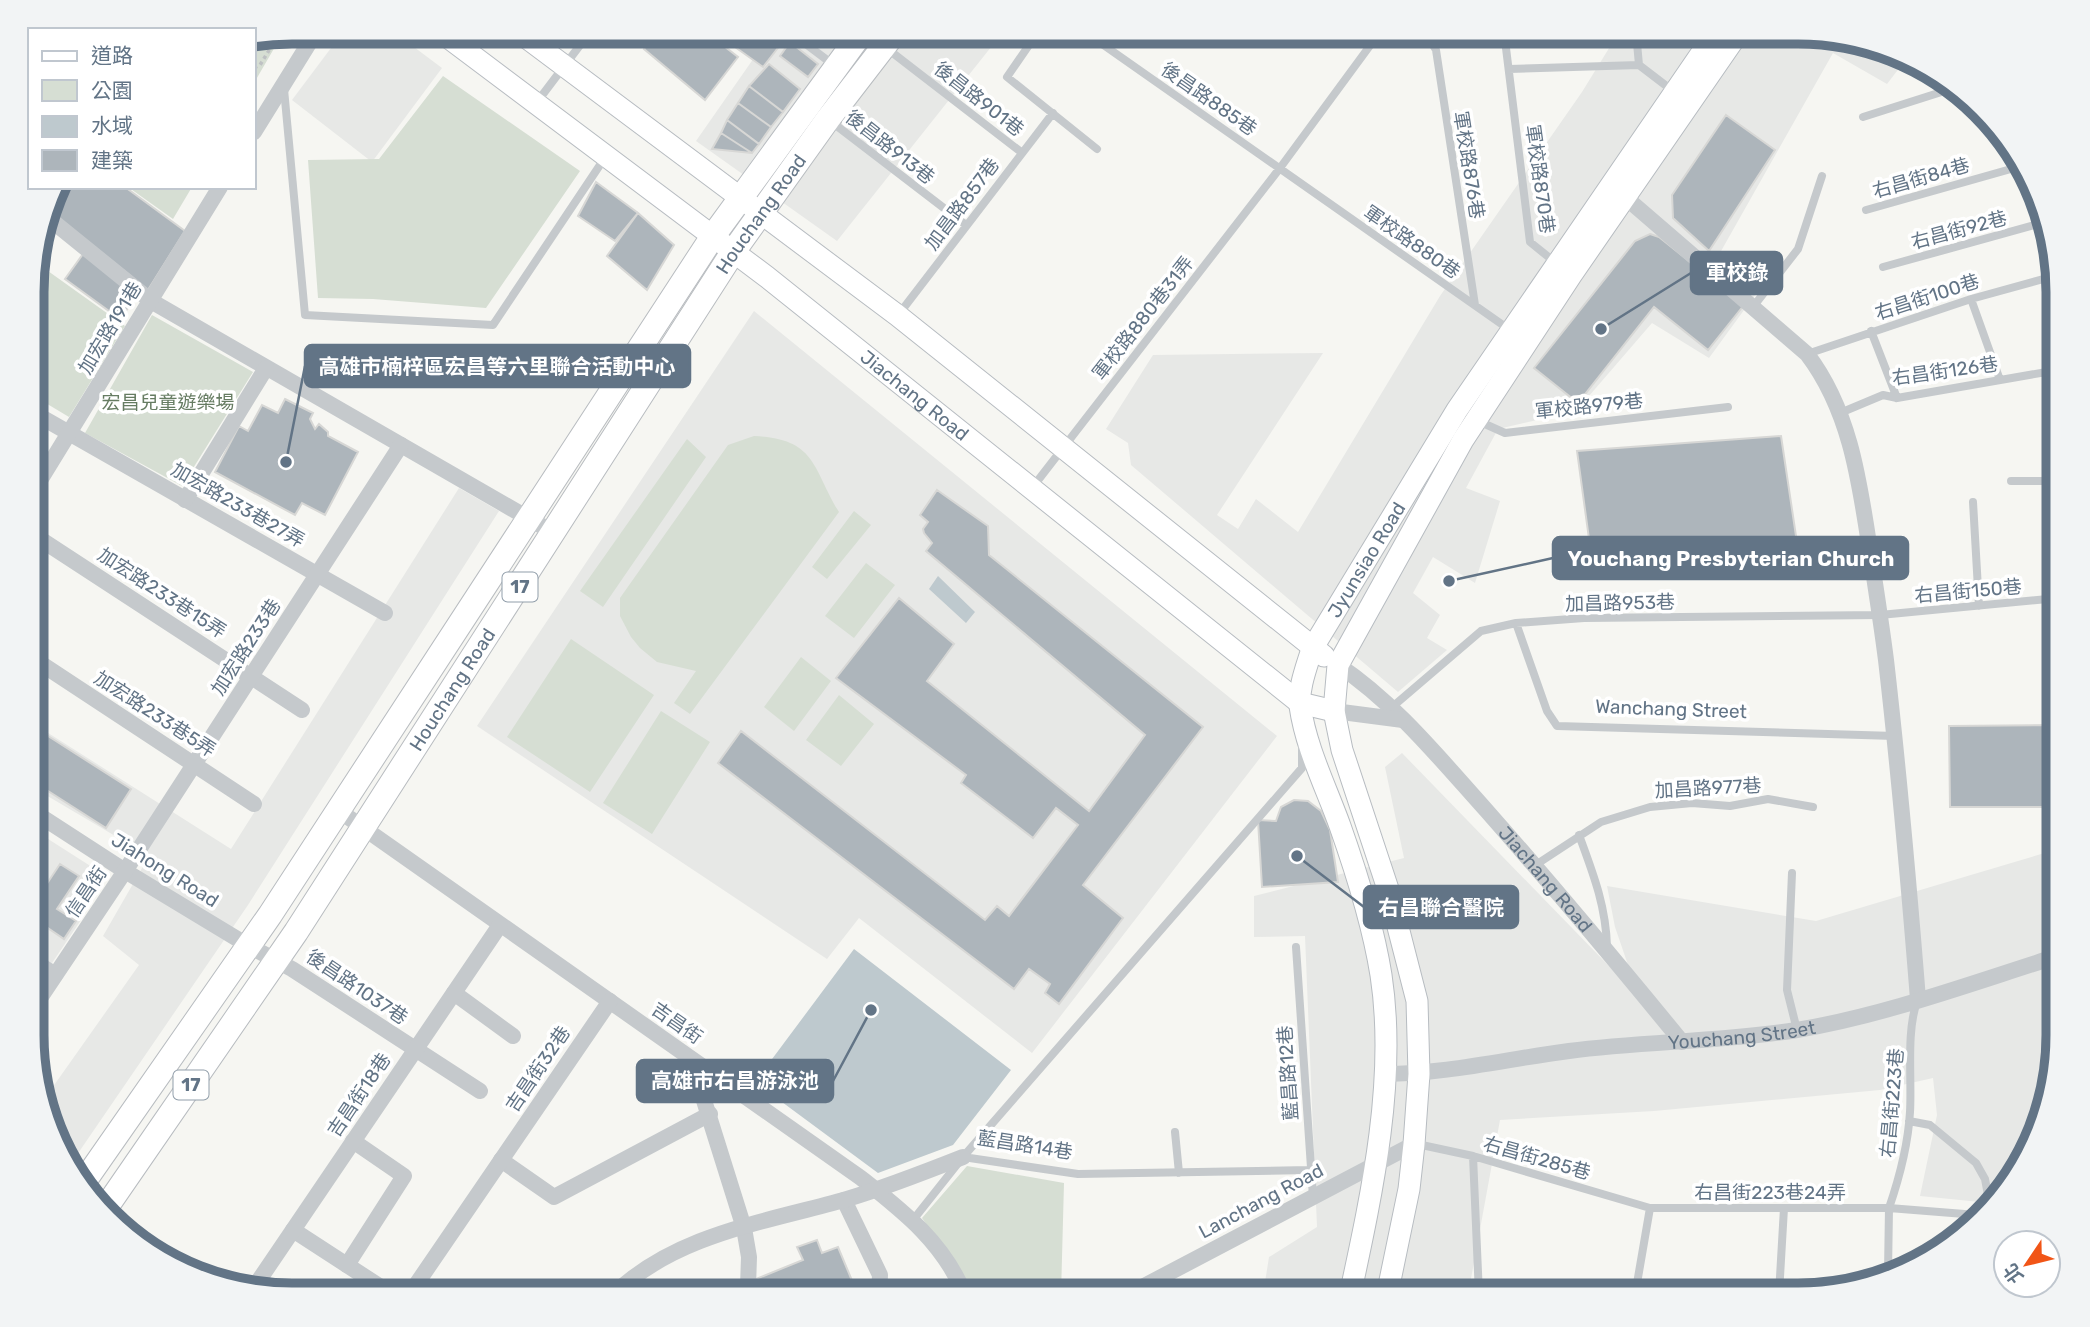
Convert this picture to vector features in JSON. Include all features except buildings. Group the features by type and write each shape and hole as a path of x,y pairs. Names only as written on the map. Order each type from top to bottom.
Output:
{"main road":[{"name":"Houchang Road","path":"88,1176 249,946 713,236 853,44"},
{"name":"Houchang Road","path":"109,1203 277,961 733,252 828,119 886,44"}],"street":[{"path":"256,129 308,44"},
{"name":"Jiachang Road","path":"457,44 713,236 1300,703 1402,720"},
{"name":"Jiachang Road","path":"536,44 897,315 1312,649 1372,690 1534,866 1682,1042"},
{"name":"Jyunsiao Road","path":"1682,97 1710,44"},
{"name":"Jyunsiao Road","path":"1375,1164 1384,1074 1386,1013 1380,971 1365,906 1340,827 1311,750 1300,703 1312,649 1617,191 1682,97 1728,44"},
{"name":"加宏路191巷","path":"44,474 219,189"},
{"path":"1617,191 1807,355 1828,385 1840,413 1861,486 1880,615 1903,802 1918,999"},
{"path":"54,222 151,301 554,533"},
{"path":"185,500 267,368"},
{"name":"Jyunsiao Road","path":"1419,1074 1417,1001 1408,959 1390,892 1342,750 1334,710 1338,665 1467,415"},
{"name":"加宏路233巷27弄","path":"44,419 385,613"},
{"name":"加宏路233巷","path":"125,871 401,445"},
{"name":"加宏路233巷15弄","path":"44,542 302,710"},
{"name":"加宏路233巷5弄","path":"44,666 254,804"},
{"name":"吉昌街","path":"338,810 876,1190 913,1220 934,1244 958,1283"},
{"name":"Jiahong Road","path":"44,818 125,871 277,961"},
{"name":"信昌街","path":"44,992 125,871"},
{"name":"吉昌街18巷","path":"258,1281 500,925"},
{"name":"Youchang Street","path":"1384,1074 1419,1074 1571,1051 1797,1030 1845,1020 2046,960"},
{"name":"後昌路1037巷","path":"277,961 480,1091"},
{"path":"44,968 55,975"},
{"path":"454,993 513,1036"},
{"name":"吉昌街32巷","path":"418,1283 610,1001"},
{"path":"691,1059 744,1228 749,1257 748,1283"},
{"path":"1389,1283 1409,1189 1419,1074"},
{"path":"501,1160 554,1197 710,1114"},
{"path":"346,1265 404,1176 354,1141"},
{"name":"Lanchang Road","path":"1150,1283 1414,1143"},
{"name":"藍昌路14巷","path":"629,1283 648,1268 692,1243 876,1190 963,1157"},
{"path":"1353,1283 1375,1164"},
{"path":"844,1200 880,1275 880,1283"},
{"path":"293,1230 373,1283"}],"lane":[{"path":"536,103 581,44"},
{"path":"805,44 835,67"},
{"name":"後昌路901巷","path":"896,44 1021,152"},
{"path":"1030,44 1007,76 1097,149"},
{"name":"後昌路885巷","path":"1107,44 1280,168"},
{"name":"軍校路880巷31弄","path":"1032,488 1280,168 1371,44"},
{"name":"軍校路876巷","path":"1432,44 1436,50 1475,305"},
{"name":"軍校路870巷","path":"1506,44 1530,242 1564,269"},
{"path":"1637,44 1639,65"},
{"path":"1509,69 1639,65 1682,97"},
{"path":"284,83 306,315 492,325 607,155"},
{"path":"1863,117 1944,91"},
{"name":"加昌路857巷","path":"897,315 1053,113"},
{"name":"後昌路913巷","path":"828,119 966,225"},
{"name":"軍校路880巷","path":"1280,168 1518,336"},
{"name":"右昌街84巷","path":"1866,210 2013,168"},
{"path":"1752,307 1798,249 1822,176"},
{"name":"右昌街92巷","path":"1883,267 2037,224"},
{"name":"右昌街100巷","path":"1807,355 1871,331 2046,278"},
{"path":"1971,299 2000,380"},
{"path":"1871,331 1897,398"},
{"name":"右昌街126巷","path":"1840,413 1882,395 1897,398 2046,372"},
{"name":"軍校路979巷","path":"1467,415 1505,433 1728,407"},
{"path":"2011,481 2046,481"},
{"path":"1973,502 1979,606"},
{"name":"右昌街150巷","path":"1880,615 2046,599"},
{"name":"加昌路953巷","path":"1391,708 1481,631 1516,623 1584,618 1880,615"},
{"name":"Wanchang Street","path":"1516,623 1547,711 1557,726 1895,737"},
{"path":"913,1220 963,1157 1301,768 1300,703"},
{"name":"加昌路977巷","path":"1534,866 1578,835 1612,817 1650,807 1692,803 1730,806 1768,799 1814,807"},
{"path":"1578,835 1599,888 1606,925 1607,950"},
{"path":"1792,873 1787,990 1797,1030"},
{"name":"藍昌路12巷","path":"1296,947 1313,1197"},
{"name":"右昌街223巷","path":"1888,1266 1889,1208 1905,1161 1913,1020 1918,999"},
{"path":"1909,1121 1930,1125 1976,1163 1985,1179 1988,1195"},
{"path":"1175,1132 1180,1172"},
{"name":"右昌街285巷","path":"1414,1143 1474,1156 1650,1208"},
{"path":"1474,1156 1479,1283"},
{"name":"藍昌路14巷","path":"963,1157 1077,1174 1310,1170"},
{"path":"1636,1283 1650,1208"},
{"name":"右昌街223巷24弄","path":"1650,1208 1889,1208"},
{"path":"1780,1283 1784,1208"},
{"path":"1889,1208 1970,1214"}],"path":[{"path":"256,67 273,44"}],"shaded area":[{"path":"334,44 410,44 442,68 372,162 292,100"},
{"path":"764,44 993,44 837,241 696,141"},
{"path":"1612,44 1815,44 1863,52 1901,66 1887,84 1833,53 1716,260 1755,295 1709,358 1652,323 1576,411 1498,429 1466,488 1500,501 1475,583 1433,557 1413,593 1440,615 1427,638 1447,650 1398,692 1131,465 1128,443 1106,429 1153,355 1323,353 1217,515 1238,529 1256,499 1298,532 1440,296 1582,92"},
{"path":"754,311 1277,736 1032,1053 859,918 827,959 477,726"},
{"path":"459,488 499,511 248,905 76,1157 57,1115 50,1091 139,965 103,936 149,856 44,794 44,730 231,849"},
{"path":"1402,753 1639,997 1615,927 1607,886 1816,921 2046,853 2046,1052 2038,1100 2013,1159 1982,1202 1920,1196 1937,1115 1933,1078 1880,1090 1654,1111 1500,1120 1470,1283 1265,1283 1269,1257 1317,1227 1305,936 1254,937 1254,896 1404,858 1385,767"},
{"path":"44,836 92,867 63,908 81,920 52,963 44,958"}],"green space":[{"path":"277,44 256,80 256,47"},
{"path":"1246,44 1285,44 1246,47"},
{"path":"443,76 580,171 486,308 373,299 318,298 308,160 379,159"},
{"path":"131,189 191,189 173,219"},
{"path":"45,269 125,326 69,417 44,402"},
{"name":"宏昌兒童遊樂場","path":"152,315 253,372 182,486 85,433"},
{"path":"754,436 775,438 801,450 817,469 839,512 690,714 674,703 696,671 657,662 640,648 620,616 620,598 728,445"},
{"path":"687,439 706,457 603,607 580,591"},
{"path":"854,511 871,525 827,579 812,567"},
{"path":"866,563 895,585 854,638 825,616"},
{"path":"571,639 654,695 590,792 507,737"},
{"path":"801,657 831,681 794,731 764,707"},
{"path":"839,695 874,724 841,766 806,740"},
{"path":"661,711 710,742 652,834 603,803"},
{"path":"967,1166 1064,1183 1061,1283 967,1283 922,1218"}],"water":[{"path":"938,576 975,612 966,623 929,589"},
{"path":"854,949 1011,1070 953,1145 878,1173 755,1082"}],"place":[{"name":"軍校錄","path":"1601,329"},
{"name":"高雄市楠梓區宏昌等六里聯合活動中心","path":"286,462"},
{"name":"Youchang Presbyterian Church","path":"1449,581"},
{"name":"右昌聯合醫院","path":"1297,856"},
{"name":"高雄市右昌游泳池","path":"871,1010"}]}
